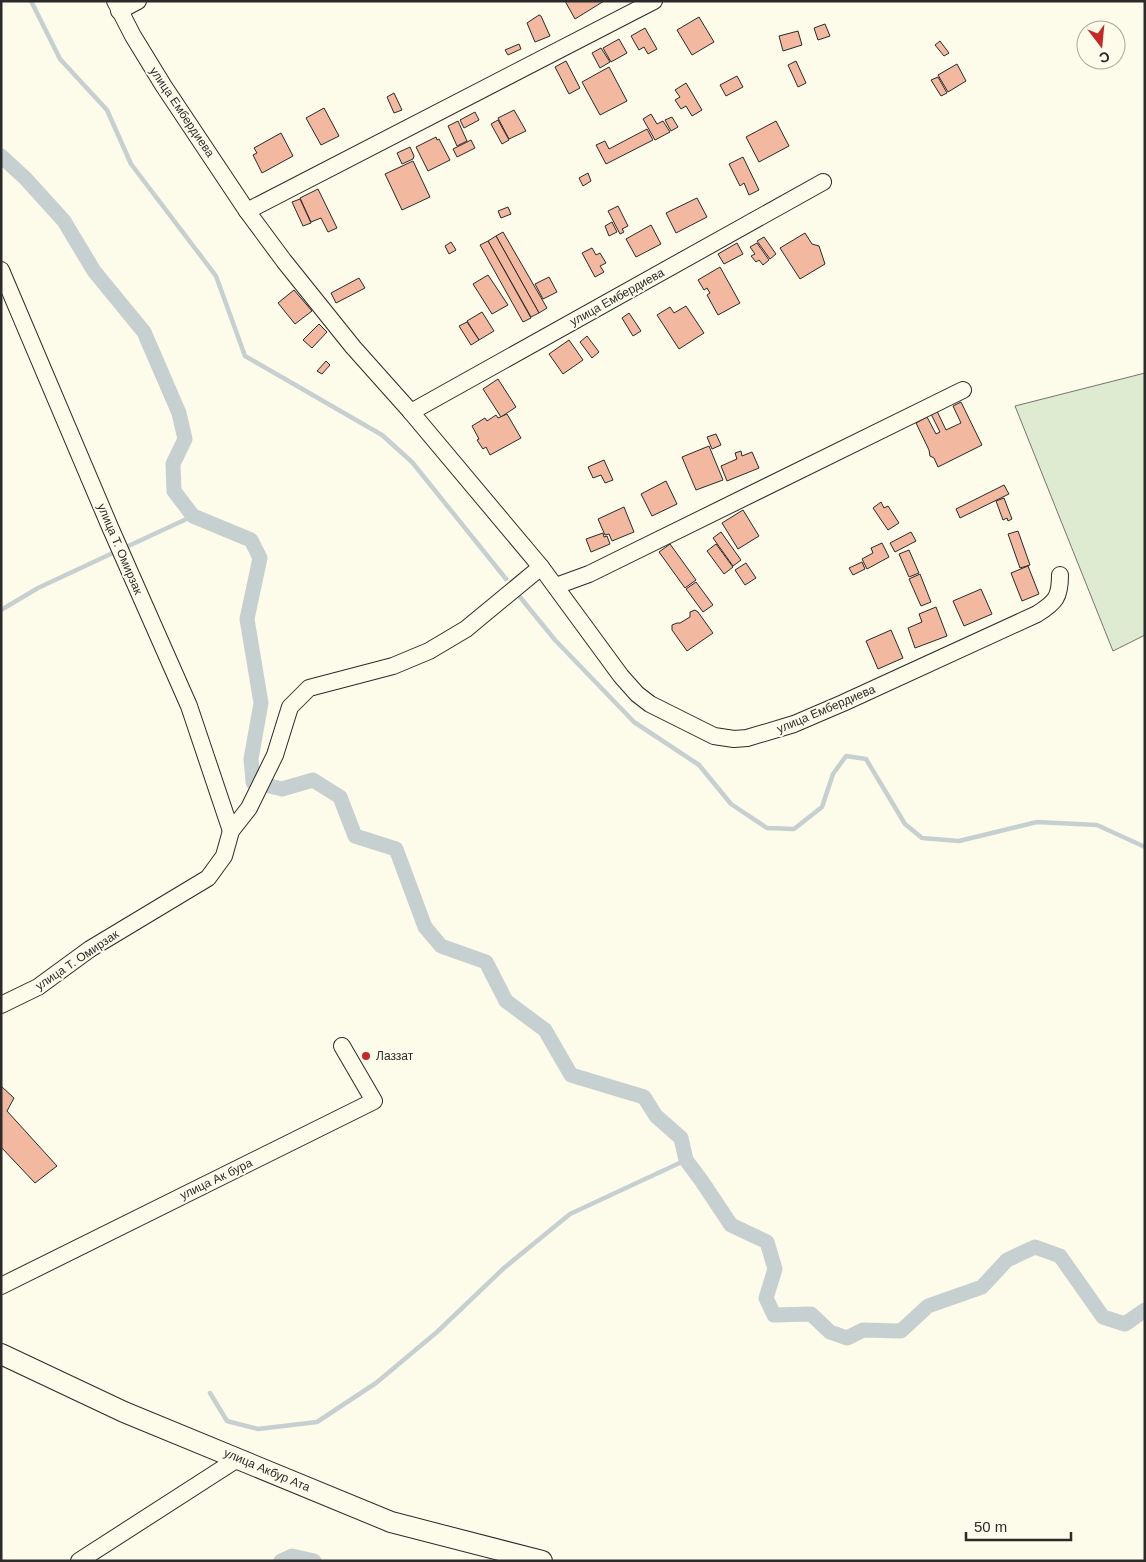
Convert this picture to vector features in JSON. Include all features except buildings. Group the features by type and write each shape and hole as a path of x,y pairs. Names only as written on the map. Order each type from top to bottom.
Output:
{"main road":[{"name":"улица Акбур Ата","path":"1,1354 124,1412 391,1522 542,1561"}],"street":[{"name":"улица Ембердиева","path":"138,1 117,6 163,85 247,211 284,261 541,567 592,638 637,694 666,714 714,736 734,739 747,738 794,724 1037,614 1056,601 1059,594 1060,575"},
{"path":"247,211 654,1"},
{"name":"улица Ембердиева","path":"411,412 823,182"},
{"name":"улица Т. Омирзак","path":"1,270 110,527 189,706 231,831"},
{"path":"556,586 589,574 963,390"},
{"name":"улица Т. Омирзак","path":"1,1005 38,987 90,949 208,878 224,856 231,831 249,808 266,775 275,755 290,707 309,688 393,666 429,650 466,629 541,567"},
{"name":"улица Ак бура","path":"1,1286 374,1101 342,1046"},
{"path":"79,1561 239,1458"}],"green space":[{"path":"1145,373 1145,635 1113,651 1015,406"}],"waterway":[{"path":"31,1 60,59 107,110 131,164 216,276 245,356 382,435 412,462 506,579"},
{"path":"1,156 25,178 64,221 94,271 144,332 179,413 185,439 173,464 174,491 193,516 251,540 260,558 247,619 261,703 251,759 253,782 282,789 313,780 340,797 355,836 396,849 425,927 441,946 486,962 506,1001 545,1030 571,1075 644,1097 656,1116 681,1138 686,1160 731,1225 767,1242 775,1269 766,1298 774,1315 811,1314 830,1332 847,1338 863,1330 901,1331 928,1306 982,1287 1007,1260 1035,1247 1060,1256 1103,1317 1125,1324 1145,1310"},
{"path":"124,548 193,516"},
{"path":"1,610 38,588 117,551"},
{"path":"520,597 555,640 634,722 699,765 731,804 767,828 794,829 822,807 833,774 846,756 866,759 905,824 922,838 959,841 1037,822 1097,825 1145,847"},
{"path":"210,1393 227,1421 258,1429 317,1422 376,1383 437,1332 504,1268 570,1214 686,1160"},
{"path":"281,1561 292,1556 314,1561"}],"place":[{"name":"Лаззат","path":"366,1056"}]}
